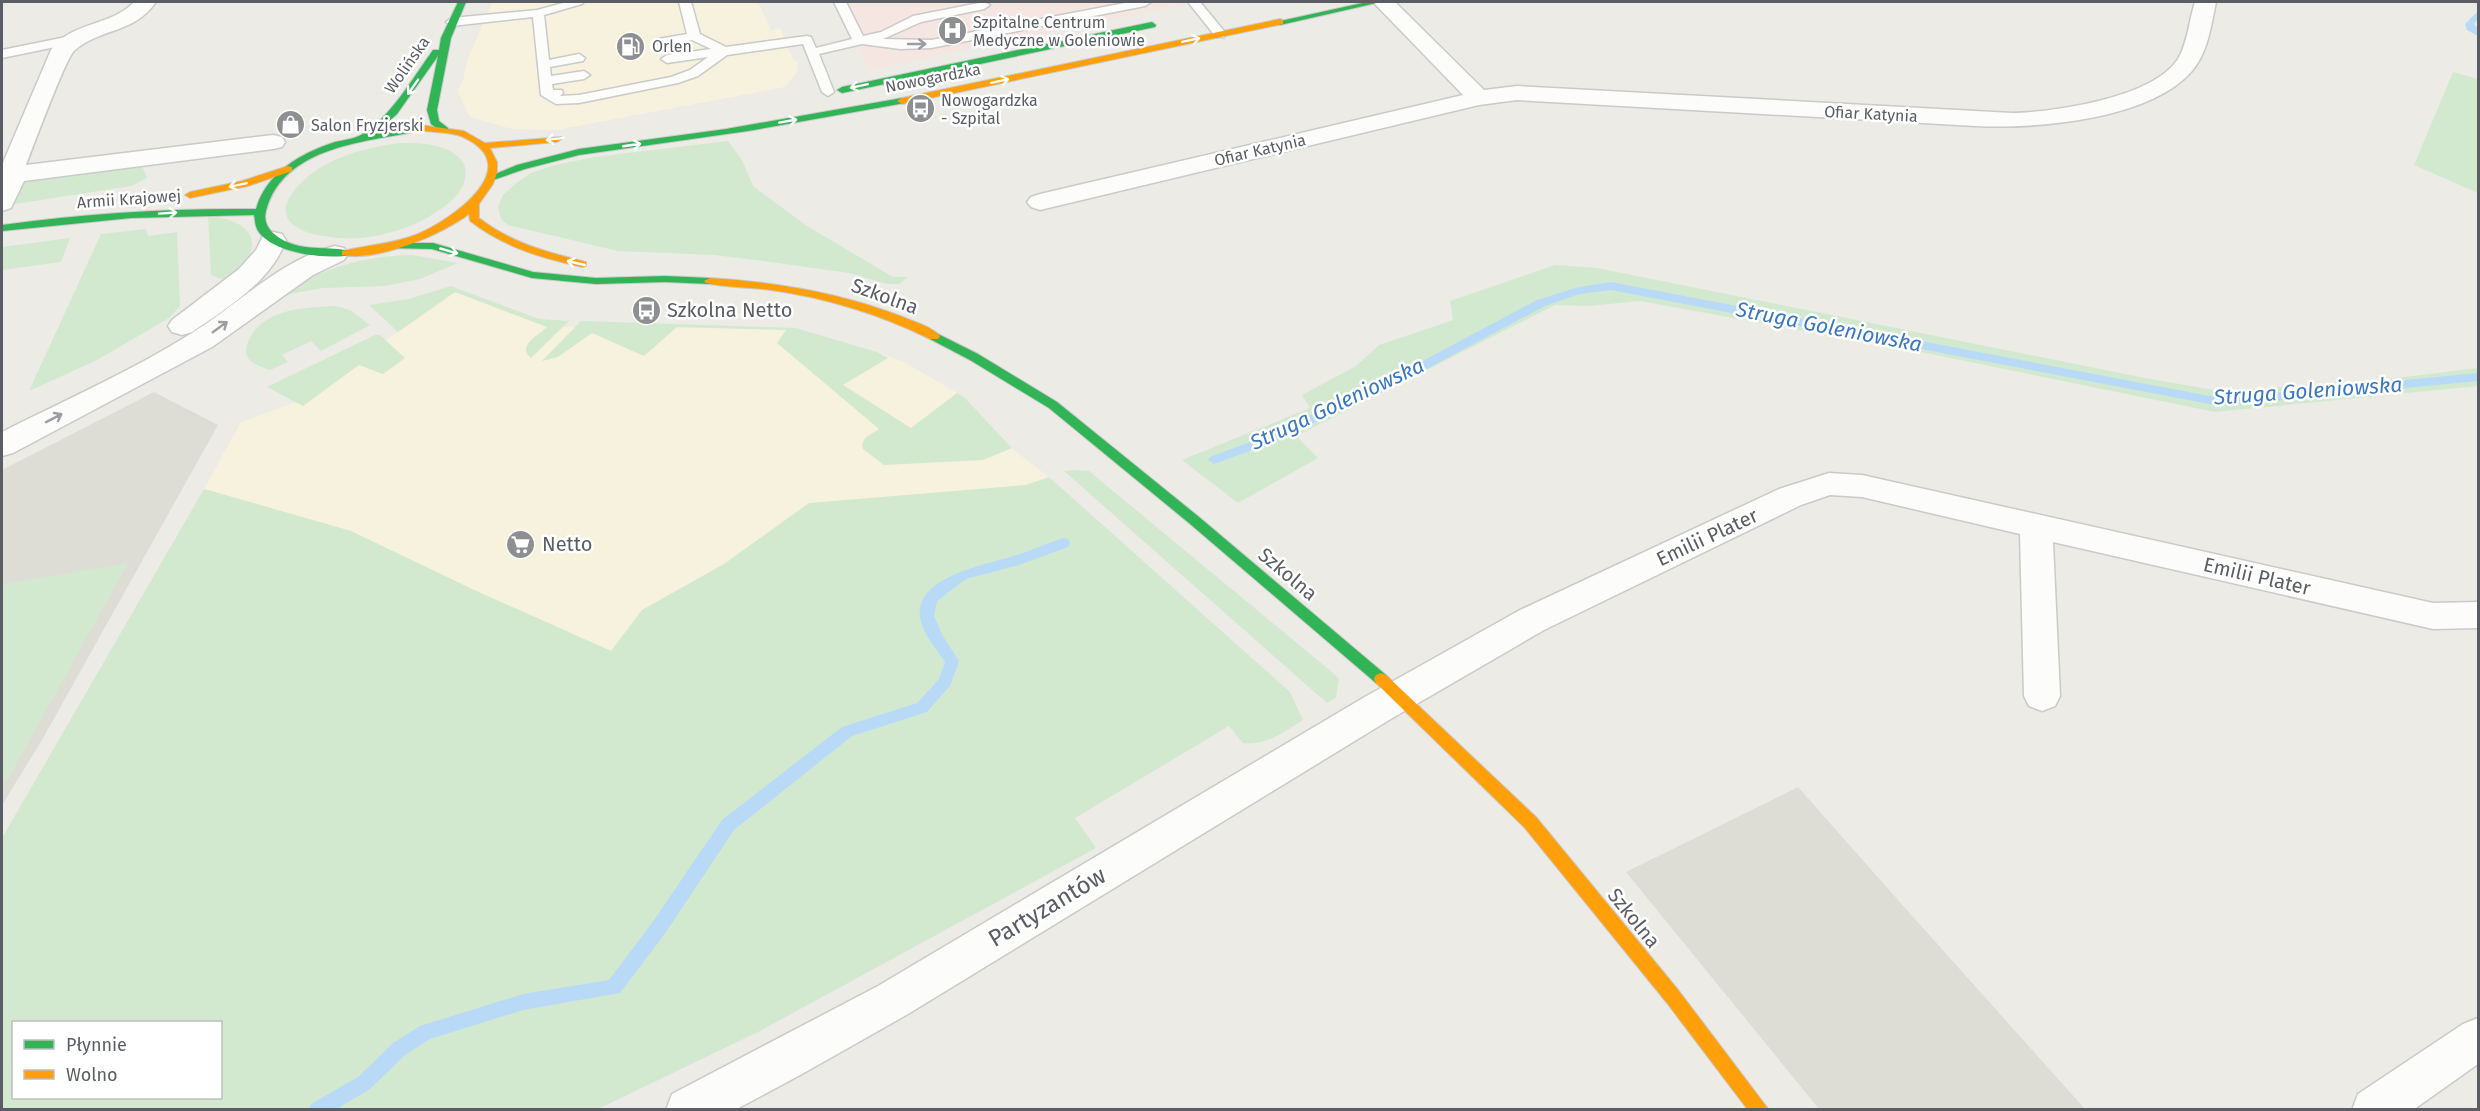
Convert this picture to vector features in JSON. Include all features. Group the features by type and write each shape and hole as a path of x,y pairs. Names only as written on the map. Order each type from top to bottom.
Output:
{"street":[{"path":"2,203 10,187 7,175 14,165 57,57 71,40 135,14 146,2"},
{"name":"Wolińska","path":"445,130 434,122 432,110 446,38 462,2"},
{"name":"Nowogardzka","path":"493,177 513,169 576,152 730,131 914,99 1377,2"},
{"path":"1383,2 1479,98"},
{"name":"Ofiar Katynia","path":"1040,202 1479,98 1517,93 1933,117 2010,120 2047,118 2079,112 2131,97 2152,89 2168,79 2182,68 2193,52 2205,2"},
{"name":"Nowogardzka","path":"822,94 1169,22"},
{"name":"Wolińska","path":"367,135 394,112 446,38"},
{"path":"421,128 445,130 468,136 485,146 494,160 493,177 474,204 452,221 424,235 392,246 335,254 310,253 289,248 273,240 262,227 260,212 265,196 276,182 294,167 324,150 367,135 421,128"},
{"path":"485,146 574,137"},
{"path":"7,175 273,142"},
{"path":"47,221 244,184 294,167"},
{"name":"Szkolna","path":"474,204 474,219 487,232 512,244 553,257 654,279"},
{"name":"Armii Krajowej","path":"2,228 47,221 198,211 260,212"},
{"path":"171,358 165,351 167,342 182,327 260,265 272,248 273,240"},
{"name":"Szkolna","path":"392,246 433,246 532,275 596,281 654,279 743,283 844,301 907,322 974,357 1062,413 1194,520 1401,696 1530,822 1673,997 1760,1110"},
{"path":"2,445 171,358 202,340 303,269 335,254"},
{"name":"Emilii Plater","path":"1401,696 1532,620 1790,497 1829,484 1862,486 2433,616 2478,615"},
{"path":"2036,525 2042,696"},
{"name":"Partyzantów","path":"688,1110 787,1059 893,1000 1401,696"},
{"path":"2374,1110 2478,1039"}],"lane":[{"path":"452,22 538,13 578,2"},
{"path":"685,2 694,36"},
{"path":"840,2 859,40"},
{"path":"859,40 900,45 932,44 1145,2"},
{"path":"1194,2 1220,34"},
{"path":"813,52 885,35 917,19 984,5"},
{"path":"1040,9 1065,17"},
{"path":"538,13 546,88 556,100 594,96 674,80 694,73 724,51"},
{"path":"662,42 694,36 724,51"},
{"path":"2,54 71,40"},
{"path":"705,64 669,65 724,51 807,40 813,52 822,94"},
{"path":"2,44 27,48"},
{"path":"543,65 579,58"},
{"path":"546,88 585,81"}],"shaded area":[{"path":"493,2 758,2 771,30 780,28 793,59 798,63 797,73 785,87 556,130 512,129 470,117 457,91 463,80 468,58"},
{"name":"Szpitalne Centrum Medyczne w Goleniowie","path":"833,2 1196,2 869,70"},
{"path":"455,292 548,327 796,328 877,352 904,362 964,397 1015,451 1049,477 724,564 642,610 611,651 472,589 351,531 204,489 241,422 299,401"},
{"path":"154,392 218,425 42,740 2,805 2,470"},
{"path":"1798,787 2085,1109 1819,1109 1626,872"}],"green space":[{"path":"2453,72 2478,79 2478,193 2414,165"},
{"path":"728,141 742,160 753,186 807,226 893,277 908,277 899,284 887,284 849,273 715,255 618,251 508,225 501,219 498,207 503,195 531,173 555,165 595,157"},
{"path":"399,143 426,144 444,148 452,152 464,164 465,177 462,188 445,206 428,217 389,233 369,237 339,238 305,231 293,224 286,214 288,202 299,185 320,168 359,151"},
{"path":"142,166 147,178 131,186 2,206 2,182"},
{"path":"208,215 226,219 243,227 252,240 248,259 229,282 211,275"},
{"path":"146,229 148,236 177,232 180,306 169,318 97,360 29,391 101,234"},
{"path":"70,238 61,262 2,270 2,247"},
{"path":"412,255 458,263 420,279 385,286 323,288 278,296 325,271 358,261"},
{"path":"1555,265 1597,268 2220,391 2373,381 2478,368 2478,386 2215,412 1931,354 1640,301 1588,306 1555,305 1296,436 1318,458 1238,503 1182,460 1310,408 1302,395 1356,366 1379,345 1453,320 1450,301"},
{"path":"451,286 539,319 569,321 531,358 527,354 527,345 547,327 455,292 398,332 369,305 409,299"},
{"path":"335,306 350,310 370,325 321,351 311,341 282,355 288,362 270,370 255,364 248,358 246,348 254,331 273,316 298,309"},
{"path":"581,321 796,328 877,352 888,358 843,385 911,428 957,393 964,397 1012,448 983,460 884,465 863,449 862,444 865,438 879,429 777,343 786,330 677,327 644,356 592,333 558,357 542,361"},
{"path":"375,335 380,335 405,358 383,374 359,365 303,406 267,387"},
{"path":"1064,471 1089,471 1339,678 1336,698 1327,703"},
{"path":"1049,477 1290,692 1303,720 1274,737 1252,743 1243,743 1229,726 1075,818 1096,848 758,1032 598,1109 2,1109 2,838 204,489 351,531 472,589 611,651 642,610 724,564 809,503 1026,485"},
{"path":"128,563 2,789 2,584"}],"waterway":[{"name":"Struga Goleniowska","path":"2478,14 2469,24 2470,28 2478,33"},
{"name":"Struga Goleniowska","path":"1214,460 1257,444 1387,385 1541,303 1579,291 1611,286 2220,402 2478,377"},
{"name":"Struga Goleniowska","path":"317,1110 364,1083 399,1049 426,1032 523,1002 614,987 658,929 728,825 847,731 922,708 945,682 952,661 938,641 927,616 931,598 962,575 1014,561 1063,543"}],"traffic: fast":[{"path":"445,130 434,122 432,110 446,38 462,2"},
{"path":"1280,22 1377,2"},
{"path":"842,90 1152,25"},
{"path":"367,135 394,112 436,52"},
{"path":"493,177 579,152 726,132 902,101"},
{"path":"346,253 301,250 272,239 263,229 259,216 269,191 290,168 320,151 370,136 421,128"},
{"path":"2,228 131,215 260,212"},
{"path":"391,246 433,246 532,275 596,281 665,279 710,281"},
{"path":"934,336 974,357 1053,405 1194,520 1381,679"}],"traffic: slow":[{"path":"902,101 1280,22"},
{"path":"346,253 392,246 437,230 463,213 482,195 492,173 492,162 488,152 480,143 461,133 421,128"},
{"path":"485,146 557,139"},
{"path":"190,195 244,184 288,169"},
{"path":"474,204 474,219 498,236 539,253 582,264"},
{"path":"710,281 768,286 825,296 881,313 934,336"},
{"path":"1381,679 1530,822 1673,997 1760,1110"}],"place":[{"name":"Szpitalne Centrum Medyczne w Goleniowie","path":"952,31"},
{"name":"Orlen","path":"631,46"},
{"name":"Nowogardzka - Szpital","path":"920,109"},
{"name":"Salon Fryzjerski","path":"290,125"},
{"name":"Szkolna Netto","path":"646,310"},
{"name":"Netto","path":"521,544"}]}
